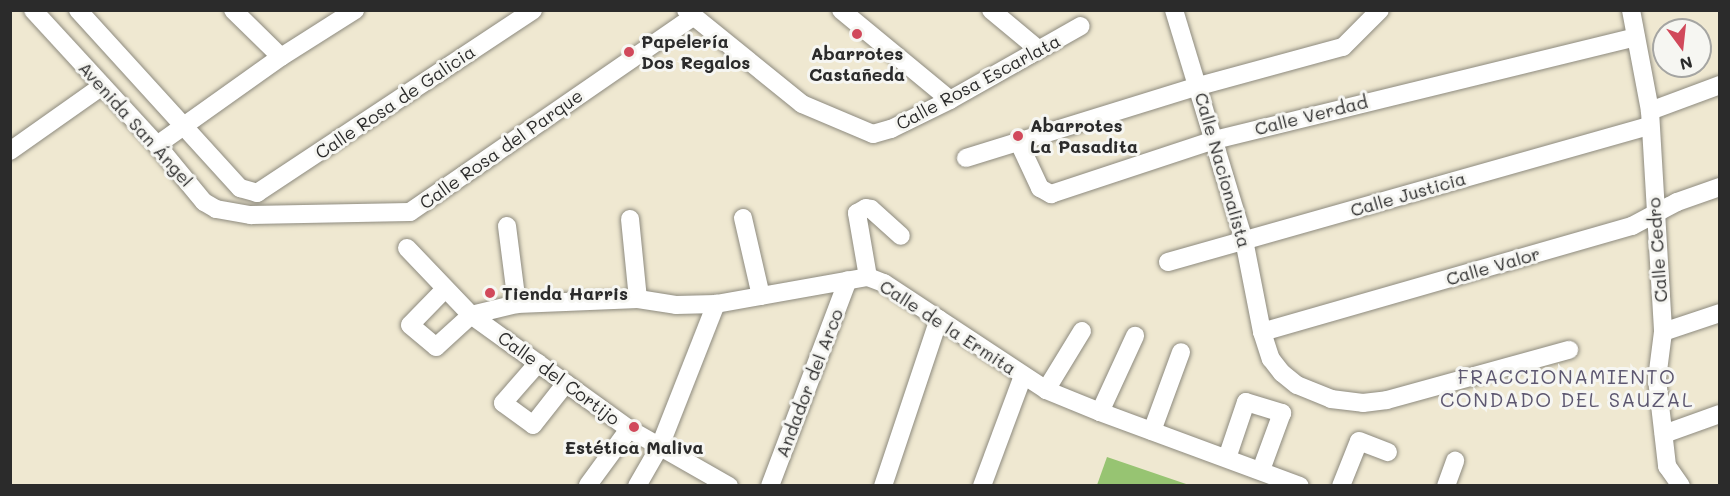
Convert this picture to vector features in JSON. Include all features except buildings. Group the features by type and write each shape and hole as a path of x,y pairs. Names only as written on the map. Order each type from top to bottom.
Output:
{"street":[{"name":"Avenida San Ángel","path":"78,10 240,188 257,193"},
{"path":"233,10 281,57"},
{"path":"157,145 281,57 355,10"},
{"name":"Calle Rosa de Galicia","path":"257,193 533,10"},
{"path":"841,10 950,100"},
{"path":"991,10 1038,50"},
{"name":"Calle Nacionalista","path":"1174,10 1244,240 1262,332 1271,359 1282,373 1297,385 1331,399 1363,403 1387,400 1569,350"},
{"path":"966,158 1199,86 1343,46 1380,10"},
{"name":"Calle Cedro","path":"1631,10 1649,118 1663,332 1657,380 1667,466 1681,486"},
{"name":"Avenida San Ángel","path":"35,11 157,145 204,202 216,209 251,215"},
{"name":"Calle Rosa Escarlata","path":"690,13 802,104 873,134 891,129 950,100 1082,26"},
{"name":"Calle Rosa del Parque","path":"251,215 410,212 690,13"},
{"name":"Calle Verdad","path":"1019,143 1040,188 1051,195 1214,140 1636,37"},
{"name":"Calle Justicia","path":"1168,262 1649,118 1719,85"},
{"path":"10,151 102,86"},
{"name":"Calle Valor","path":"1262,332 1632,226 1677,202 1719,187"},
{"path":"251,215 257,193"},
{"path":"868,277 857,213 866,208 871,209 901,236"},
{"path":"743,218 761,296"},
{"path":"630,219 638,299"},
{"path":"507,226 518,304"},
{"name":"Calle del Cortijo","path":"407,248 471,315 629,429 729,486"},
{"name":"Calle de la Ermita","path":"471,315 518,304 638,299 676,305 716,304 868,277 884,283 1046,390 1300,486"},
{"name":"Andador del Arco","path":"770,486 848,280"},
{"path":"446,289 410,324 436,347 471,315"},
{"path":"637,486 660,446 716,304"},
{"path":"1663,332 1719,313"},
{"path":"883,486 939,319"},
{"path":"1046,390 1082,331"},
{"path":"1100,412 1135,336"},
{"path":"1152,431 1181,352"},
{"path":"538,363 503,403 533,425 566,383"},
{"path":"982,486 1023,376"},
{"path":"1227,458 1246,402 1282,413 1261,470"},
{"path":"1664,434 1719,414"},
{"path":"588,485 629,429"},
{"path":"1341,486 1359,441 1388,452"},
{"path":"1446,486 1455,461"}],"green space":[{"path":"1107,457 1189,485 1097,485"}],"place":[{"name":"Abarrotes Castañeda","path":"857,34"},
{"name":"Papelería Dos Regalos","path":"629,52"},
{"name":"Abarrotes La Pasadita","path":"1018,136"},
{"name":"Tienda Harris","path":"490,293"},
{"name":"Estética Maliva","path":"634,427"}],"district":[{"name":"FRACCIONAMIENTO CONDADO DEL SAUZAL","path":"1567,388"}]}
